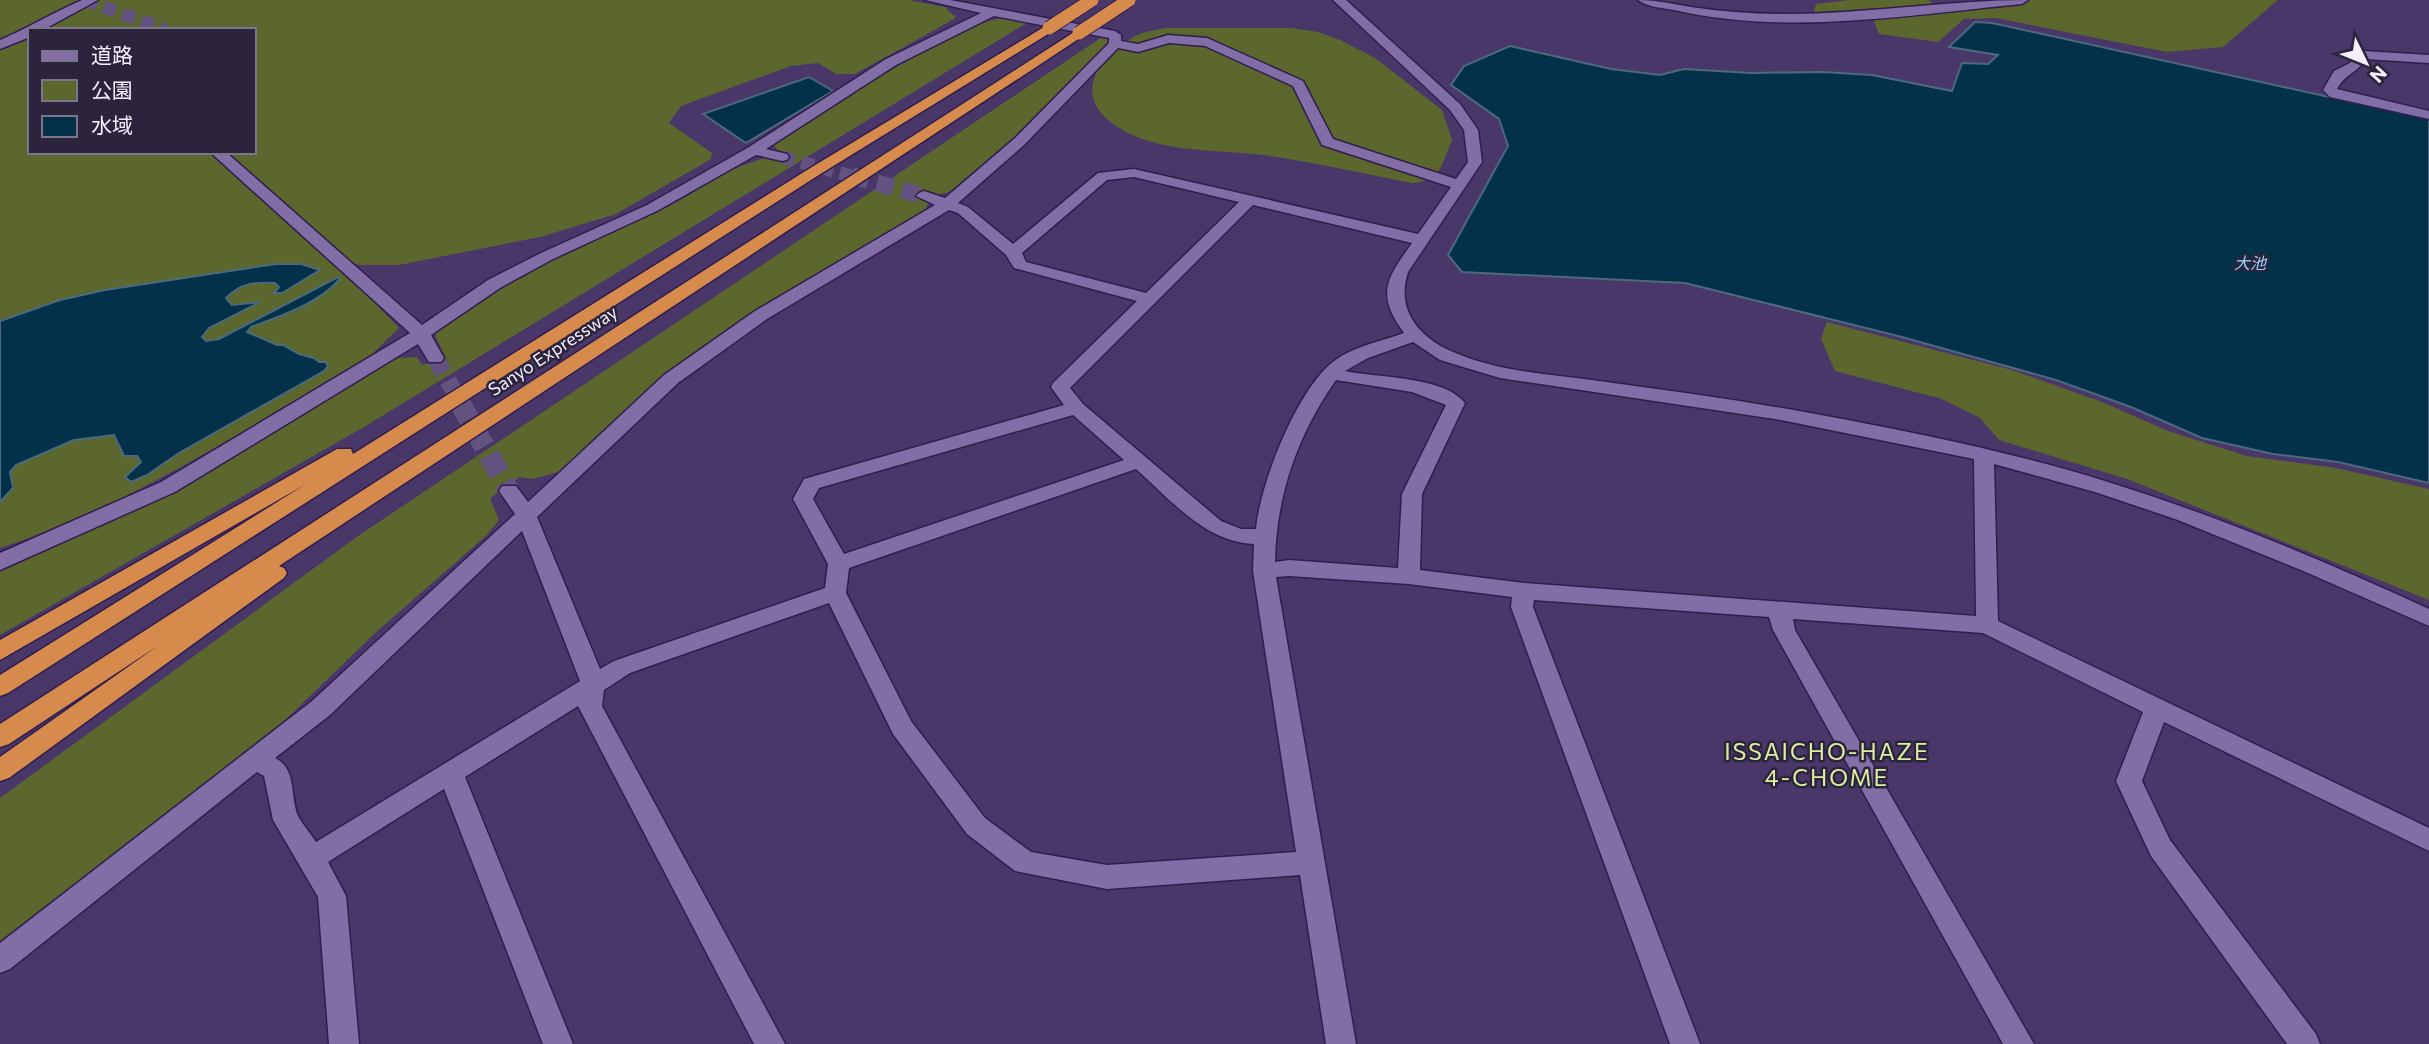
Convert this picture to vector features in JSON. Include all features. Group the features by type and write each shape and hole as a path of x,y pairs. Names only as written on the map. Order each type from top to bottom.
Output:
{"highway":[{"name":"Sanyo Expressway","path":"0,687 817,170 1092,0"},
{"name":"Sanyo Expressway","path":"0,737 1129,0"},
{"path":"0,651 244,513 817,170"},
{"path":"0,771 525,395"}],"street":[{"path":"37,28 92,0"},
{"path":"0,960 321,708 671,379 761,315 948,204 1019,142 1115,44 1115,35 932,0"},
{"path":"1339,0 1455,107 1471,130 1475,162 1400,272 1394,292 1400,314 1415,335 1444,356 1495,371 1755,409 1984,455 2102,487 2191,517 2357,584 2429,618"},
{"path":"1644,0 1715,15 1776,18 1894,13 2022,0"},
{"path":"0,562 168,487 422,334 494,284 547,256 652,208 754,150 891,62 994,11"},
{"path":"0,45 28,33"},
{"path":"1115,44 1138,48 1168,39 1207,41 1298,84 1327,142 1461,185"},
{"path":"2429,59 2364,55 2358,57 2356,65 2339,74 2330,90 2336,94 2429,115"},
{"path":"754,150 782,158"},
{"path":"220,154 422,334 435,358"},
{"path":"1013,252 1103,176 1134,173 1421,240"},
{"path":"924,196 963,210 1013,252 1020,265 1148,299"},
{"path":"1250,200 1060,387 1076,408 1214,526 1238,536 1264,537"},
{"path":"1341,1044 1264,571 1264,537 1272,487 1292,438 1332,373 1345,363 1415,335"},
{"path":"1332,373 1348,378 1440,391 1456,403 1412,494 1409,576"},
{"path":"1076,408 811,484 803,499 839,564 835,593 902,727 976,825 1025,863 1107,877 1311,863"},
{"path":"1984,455 1987,625"},
{"path":"839,564 1140,461"},
{"path":"509,491 526,515 593,684 590,706 770,1044"},
{"path":"1264,571 1289,568 1409,576 1524,592 1987,625 2156,710 2429,841"},
{"path":"1524,592 1522,607 1685,1044"},
{"path":"312,858 622,667 835,593"},
{"path":"1779,610 1784,630 2019,1044"},
{"path":"2156,710 2129,781 2160,848 2305,1044"},
{"path":"256,760 276,770 286,820 312,858 332,896 344,1044"},
{"path":"451,774 558,1044"}],"green space":[{"path":"0,0 908,0 945,7 956,18 855,74 836,74 818,63 791,66 681,106 669,123 712,153 711,159 616,214 540,237 399,265 360,265 331,258 399,328 371,355 190,462 97,510 0,548"},
{"path":"1849,0 1928,0 1936,5 1990,0 2278,0 2223,47 2167,52 1996,18 1964,19 1938,42 1879,34 1870,11 1813,14 1816,4"},
{"path":"1007,18 1030,21 364,427 0,635 0,572 186,487 398,358 417,357 422,365 446,358 436,338 436,331 487,294 543,264 668,207 729,171 773,154 778,151 773,144 902,64 976,26"},
{"path":"1165,28 1291,28 1318,32 1375,58 1442,110 1452,140 1439,170 1429,179 1412,183 1270,156 1164,145 1124,131 1107,119 1097,107 1093,82 1105,59 1116,49 1143,33"},
{"path":"1102,37 1109,40 1108,45 1027,127 956,190 923,200 928,203 925,211 770,302 668,373 562,471 532,479 520,477 490,498 499,520 487,535 374,634 276,729 0,946 0,798 358,536"},
{"path":"1827,322 2012,370 2102,402 2168,431 2247,456 2336,468 2429,489 2429,600 2127,479 1999,440 1980,418 1942,399 1835,371 1821,339"}],"water":[{"name":"大池","path":"1975,22 1992,23 2429,119 2429,483 2338,462 2273,454 2202,438 2131,407 2056,380 1902,337 1685,283 1462,272 1448,255 1508,146 1499,119 1451,85 1464,66 1510,46 1611,69 1660,75 1684,69 1751,73 1823,72 1872,75 1952,91 1962,63 1988,64 1998,55 1949,47"},
{"path":"809,77 833,91 746,143 703,114"},
{"path":"276,264 301,264 320,270 282,293 274,293 279,287 275,283 254,283 237,289 226,298 232,305 260,302 209,328 202,337 206,341 219,339 338,277 340,279 321,296 287,314 251,327 247,332 319,362 325,362 328,366 324,371 131,482 125,477 141,462 137,456 124,456 114,435 74,440 16,465 10,472 13,488 0,502 0,321 60,300 105,290"}],"tunnel":[{"path":"85,0 161,28"},
{"path":"782,157 859,178"},
{"path":"852,176 924,196"},
{"path":"435,358 460,402"},
{"path":"459,401 509,491"}],"district":[{"name":"ISSAICHO-HAZE 4-CHOME","path":"1827,765"}]}
